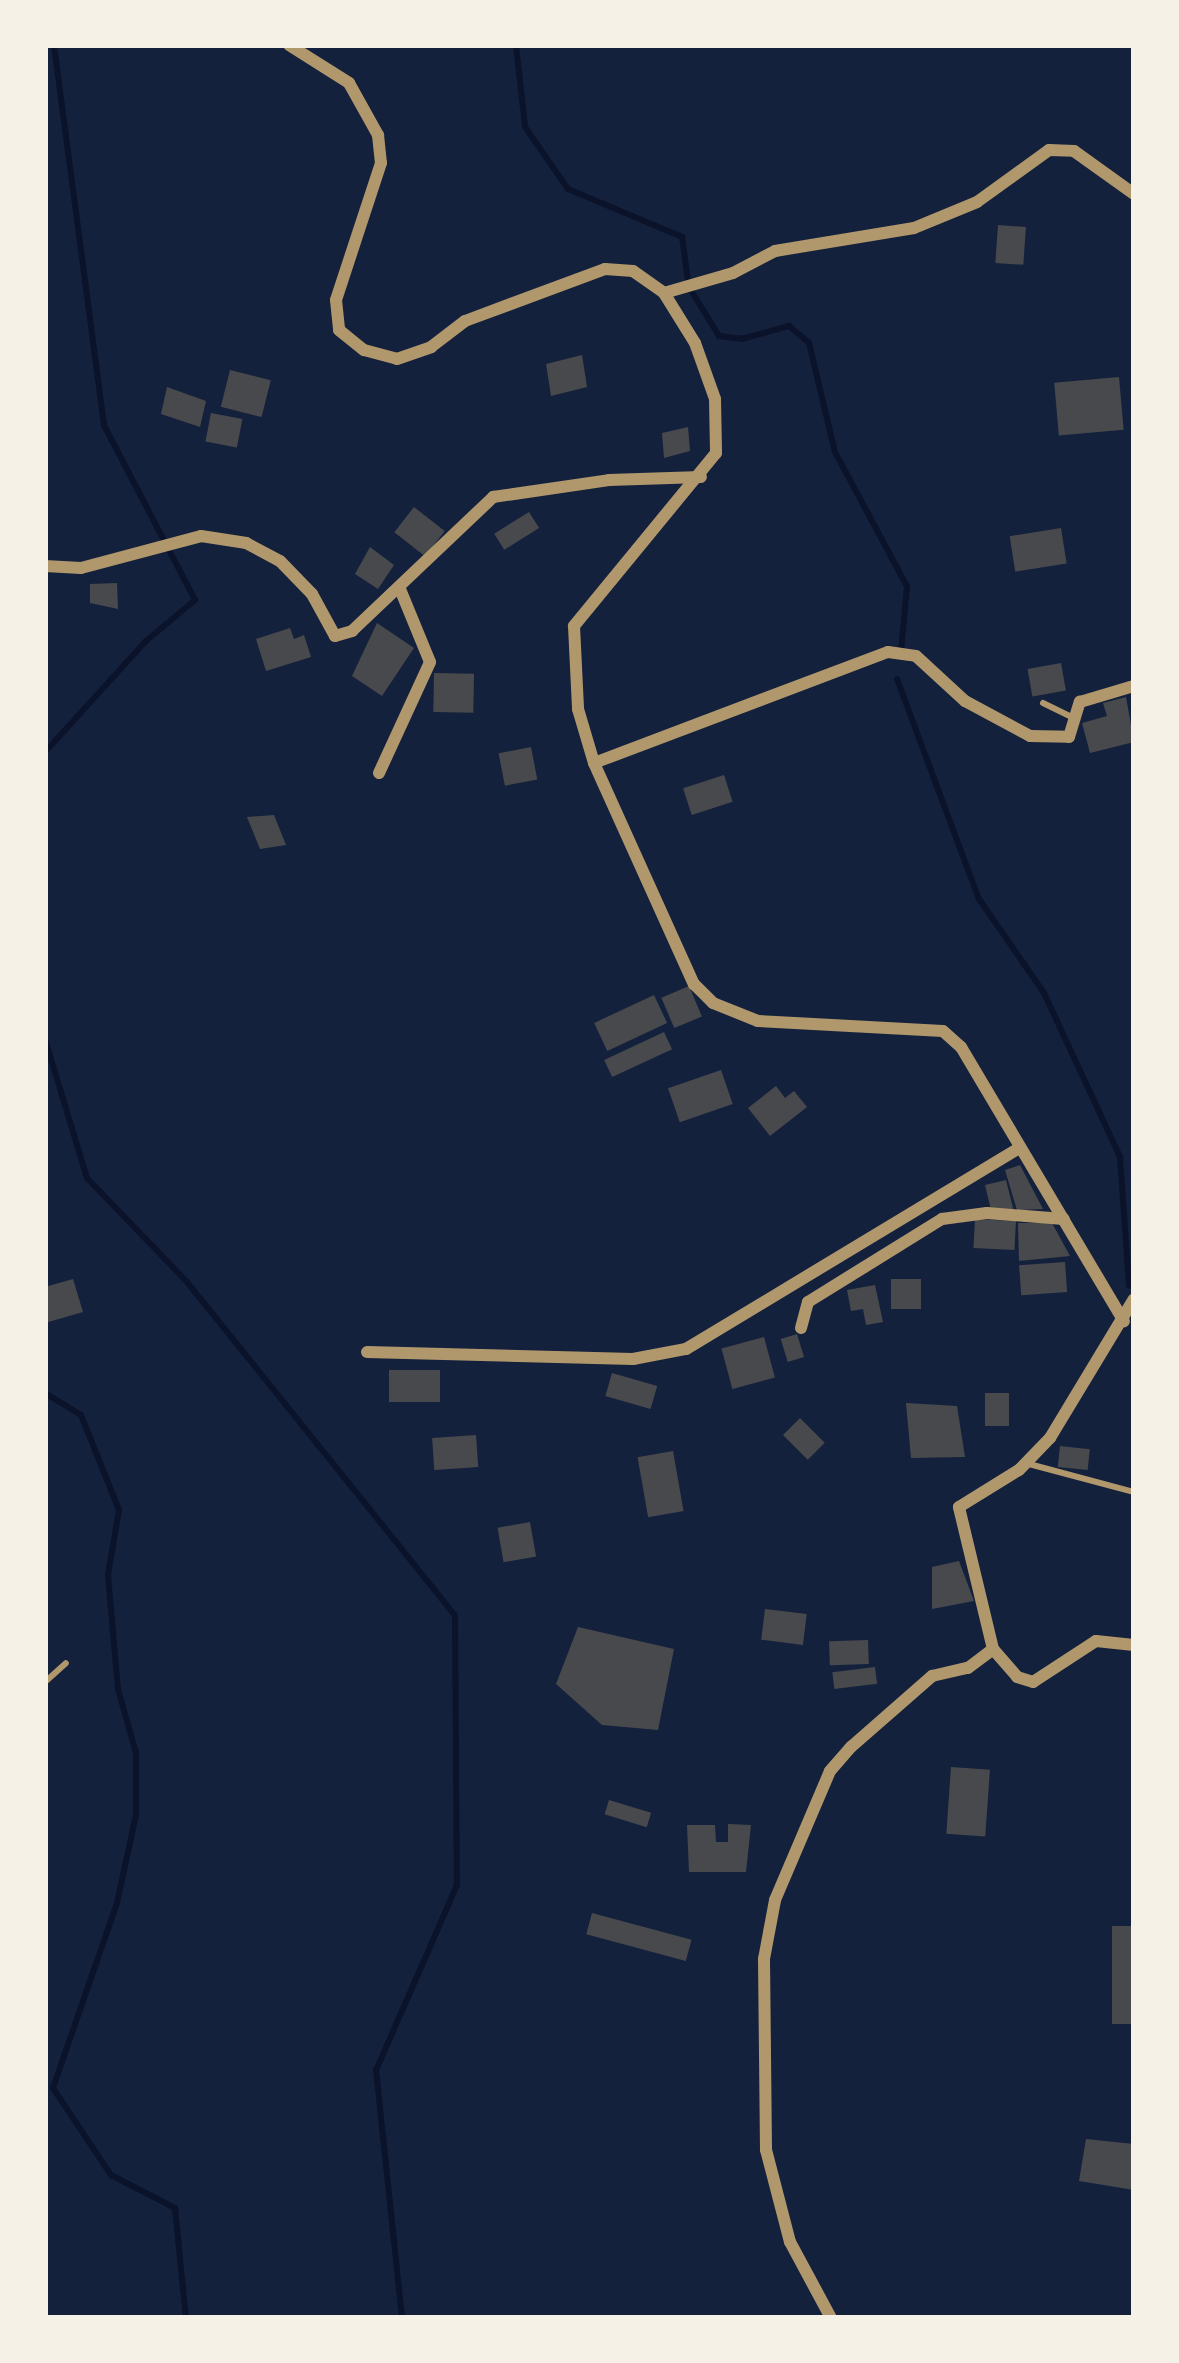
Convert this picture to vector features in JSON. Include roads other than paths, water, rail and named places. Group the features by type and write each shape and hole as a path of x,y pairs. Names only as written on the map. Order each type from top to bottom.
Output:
{"street":[{"path":"289,45 349,83 378,135 381,163 336,300 339,330 364,350 397,359 431,347 465,320 605,269 633,271 664,292 695,343 715,399 716,453 701,477 574,626 578,710 594,763 694,984 713,1003 758,1022 943,1031 962,1047 1018,1149 1124,1321"},
{"path":"664,292 733,273 776,251 914,228 977,202 1049,150 1074,151 1134,194"},
{"path":"45,566 81,568 182,539 246,544 280,561 312,594 335,636 352,631 400,589 493,497 609,479 701,477"},
{"path":"379,773 430,662 400,589"},
{"path":"594,763 888,652 916,656 1002,726 1070,737 1079,721 1080,702 1134,686"},
{"path":"367,1352 634,1359 686,1349 1018,1149"},
{"path":"801,1328 808,1302 942,1219 987,1213 1064,1219"},
{"path":"1134,1299 1050,1438 1026,1463 959,1507 993,1649 1017,1677 1033,1682 1096,1641 1134,1645"},
{"path":"831,2318 790,2242 766,2150 764,1959 776,1900 830,1771 850,1747 932,1676 968,1668 993,1649"}],"lane":[{"path":"1043,703 1079,721"},
{"path":"1026,1463 1134,1492"},
{"path":"45,1682 66,1663"}],"waterway":[{"path":"45,752 146,641 195,600 104,425 54,45"},
{"path":"516,45 525,127 568,189 682,237 688,280"},
{"path":"689,287 719,336 742,339 789,326 809,343 835,452 907,586 901,652"},
{"path":"897,679 979,899 1044,993 1120,1157 1129,1286"},
{"path":"45,1039 87,1178 187,1282 455,1615 457,1885 376,2070 402,2318"},
{"path":"45,1393 81,1415 119,1510 108,1575 118,1689 136,1753 136,1815 117,1903 53,2088 111,2175 175,2208 186,2318"}]}
